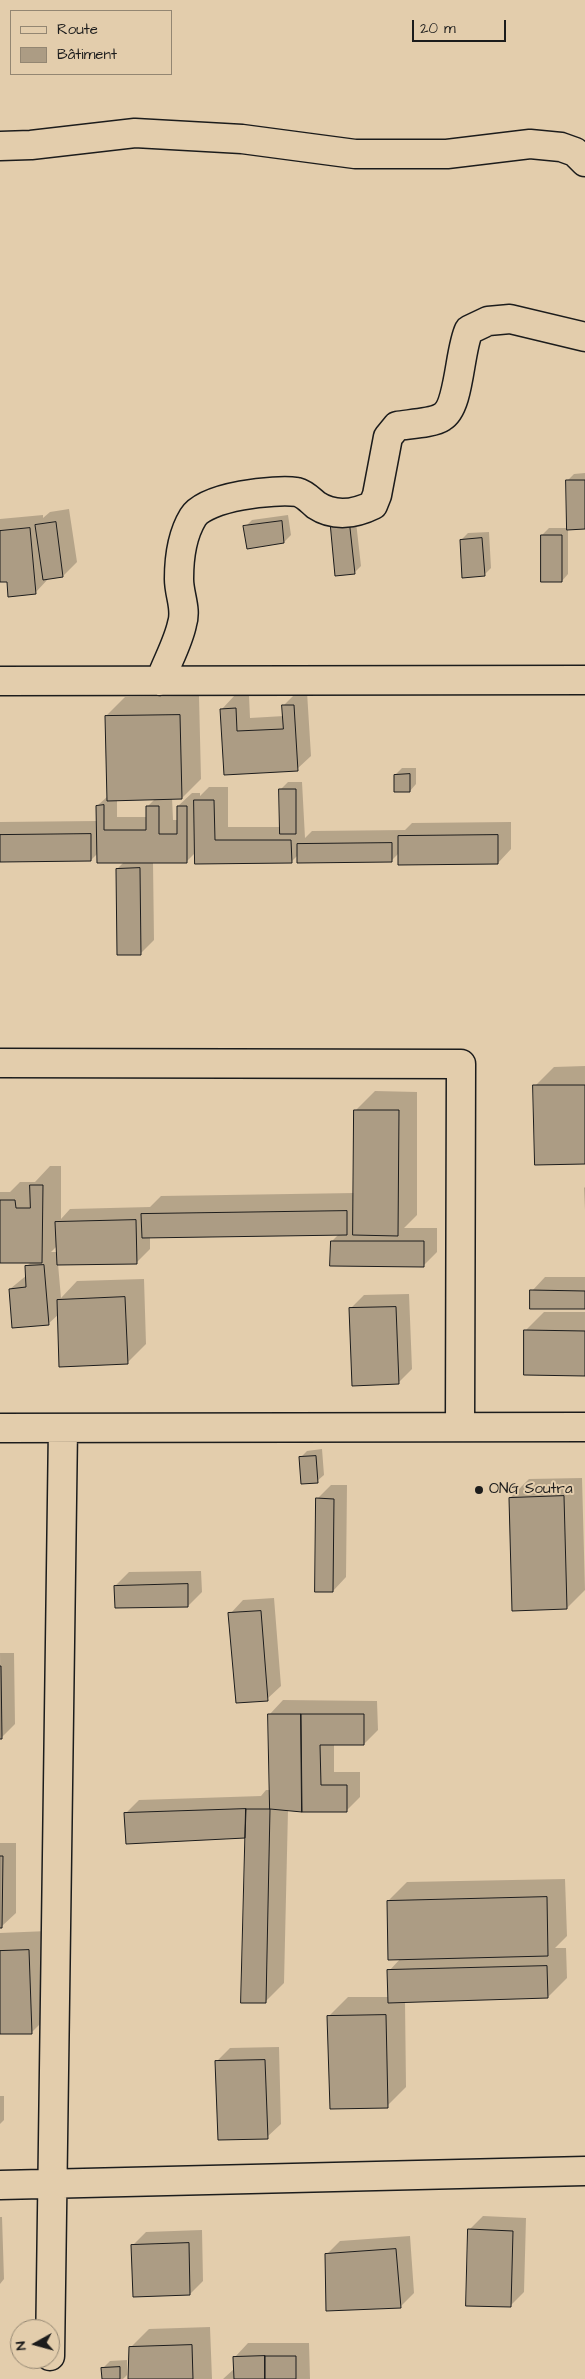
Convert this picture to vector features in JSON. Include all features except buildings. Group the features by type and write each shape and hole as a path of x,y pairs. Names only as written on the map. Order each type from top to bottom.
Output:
{"street":[{"path":"0,146 31,145 135,133 242,139 355,154 447,154 530,144 561,147 574,152 585,162"},
{"path":"160,681 183,624 184,604 179,582 180,557 194,516 212,503 258,493 299,492 317,505 333,513 362,510 373,505 377,495 386,446 391,430 397,426 442,418 448,412 453,402 464,340 469,330 488,321 510,319 585,336"},
{"path":"0,681 585,680"},
{"path":"0,1063 461,1064 460,1427"},
{"path":"0,1428 585,1426"},
{"path":"50,2319 63,1428"},
{"path":"0,2185 585,2171"}],"place":[{"name":"ONG Soutra","path":"479,1490"}]}
